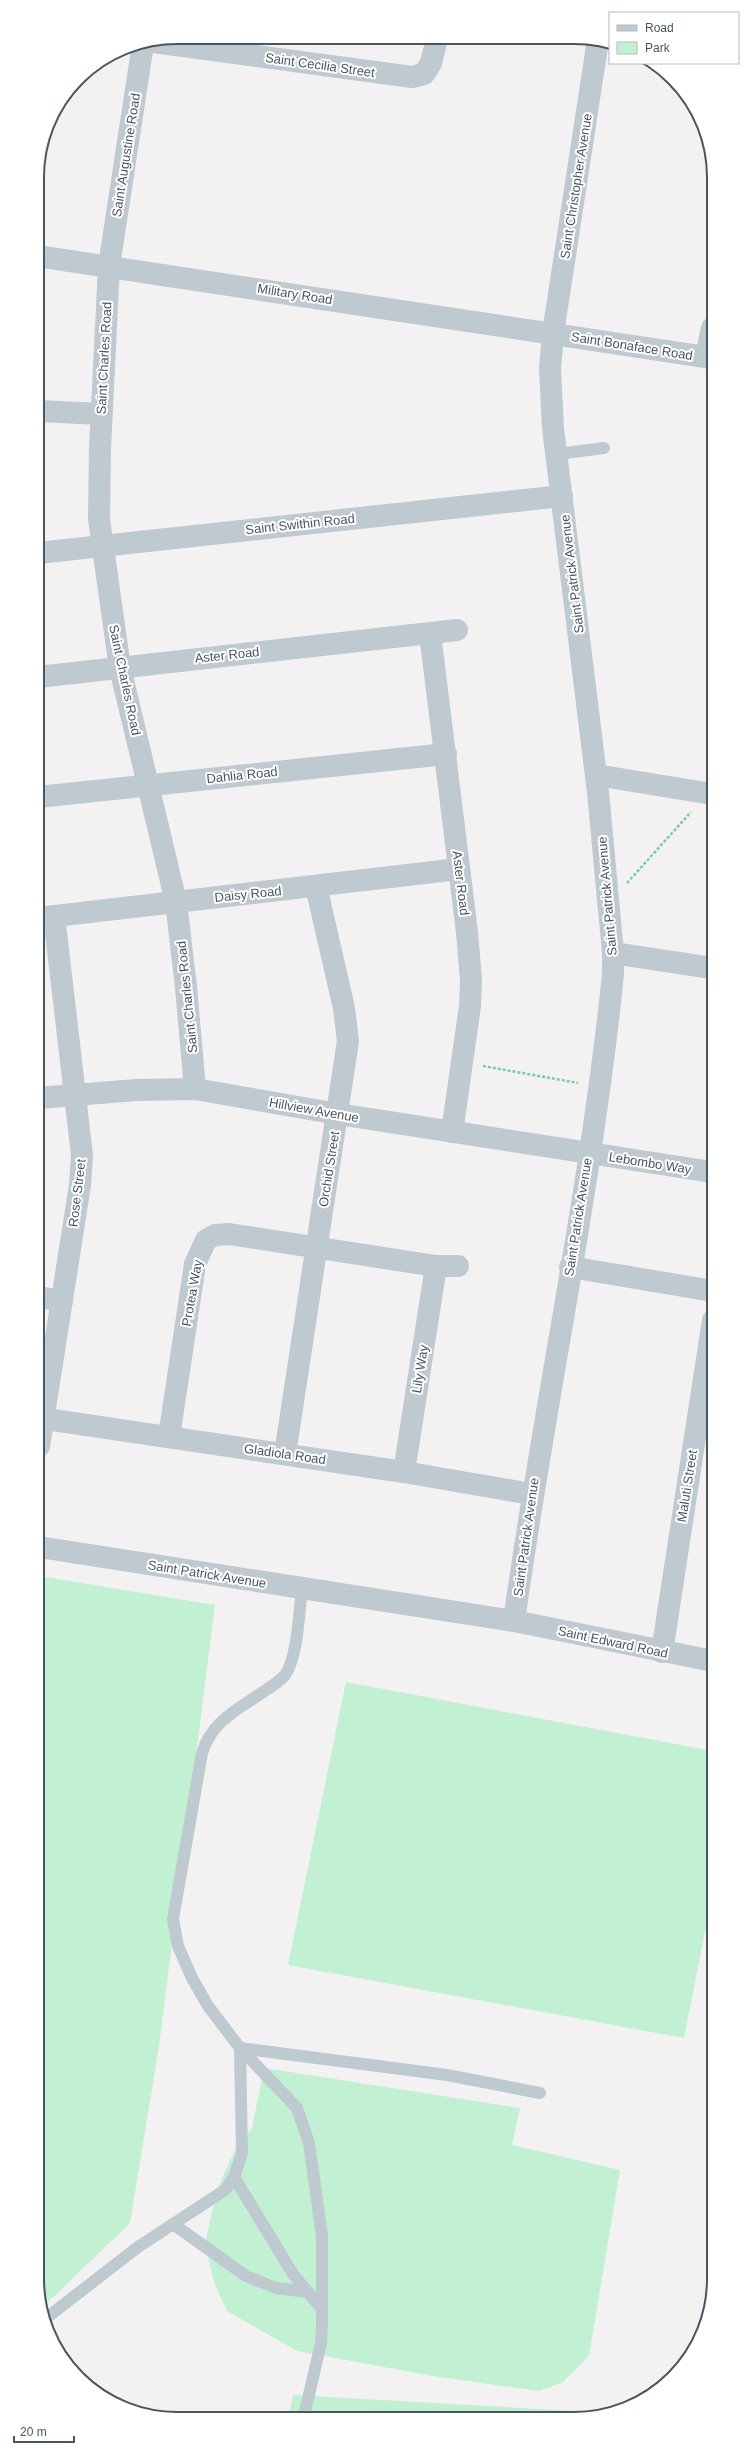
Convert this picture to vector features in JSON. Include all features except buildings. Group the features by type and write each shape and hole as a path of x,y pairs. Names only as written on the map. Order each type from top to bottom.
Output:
{"street":[{"name":"Saint Cecilia Street","path":"170,44 412,77 424,74 428,69 433,58 436,44"},
{"name":"Saint Christopher Avenue","path":"553,333 597,46"},
{"name":"Saint Augustine Road","path":"109,266 142,49"},
{"name":"Military Road","path":"44,257 553,333"},
{"name":"Saint Charles Road","path":"109,266 101,414 99,509 101,546 120,667 176,902 186,987 195,1089"},
{"name":"Saint Bonaface Road","path":"553,333 707,358"},
{"name":"Saint Patrick Avenue","path":"44,1549 514,1621 531,1494 570,1266 598,1086 610,1004 613,953 596,775 557,454 550,369 553,333"},
{"path":"44,411 101,414"},
{"name":"Saint Swithin Road","path":"44,552 562,496"},
{"name":"Aster Road","path":"120,667 457,630"},
{"name":"Aster Road","path":"430,634 446,754 471,980 463,1063 452,1132"},
{"path":"44,676 120,667"},
{"name":"Dahlia Road","path":"44,796 446,754"},
{"path":"596,775 707,793"},
{"name":"Daisy Road","path":"46,917 459,869"},
{"name":"Orchid Street","path":"285,1454 347,1059 348,1027 316,886"},
{"name":"Rose Street","path":"44,1401 62,1301 82,1155 74,1094 46,917"},
{"path":"613,953 707,967"},
{"name":"Hillview Avenue","path":"44,1097 144,1090 195,1089 338,1114 588,1153"},
{"name":"Lebombo Way","path":"588,1153 707,1171"},
{"name":"Protea Way","path":"169,1437 195,1264 206,1240 215,1235 229,1234 317,1247"},
{"path":"317,1247 436,1266 458,1266"},
{"name":"Lily Way","path":"404,1472 436,1266"},
{"path":"570,1266 707,1290"},
{"path":"44,1298 62,1301"},
{"name":"Maluti Street","path":"662,1652 707,1359"},
{"name":"Gladiola Road","path":"44,1418 404,1472 531,1494"},
{"name":"Saint Edward Road","path":"514,1621 707,1660"}],"lane":[{"path":"557,454 604,448"},
{"path":"302,1588 292,1655 285,1674 277,1682 226,1717 213,1729 206,1740 202,1753 174,1919 178,1946 192,1978 208,2006 240,2048 297,2108 309,2143 322,2236 320,2307 321,2343 305,2412"},
{"path":"240,2048 447,2075 540,2093"},
{"path":"49,2315 138,2247 225,2190 234,2177 242,2153 240,2048"},
{"path":"234,2177 293,2274 320,2307"},
{"path":"173,2224 246,2276 276,2288 308,2292"}],"path":[{"path":"609,905 668,835 707,798"},
{"path":"463,1063 598,1086"}],"green space":[{"path":"44,1577 215,1605 159,2046 130,2223 46,2302 44,2288"},
{"path":"346,1682 707,1750 707,1921 684,2038 288,1965"},
{"path":"264,2068 520,2108 512,2145 620,2170 589,2356 563,2382 539,2391 433,2376 297,2351 227,2311 214,2282 205,2244 217,2189 236,2148 252,2128"},
{"path":"293,2395 585,2412 583,2412 290,2412"}]}
